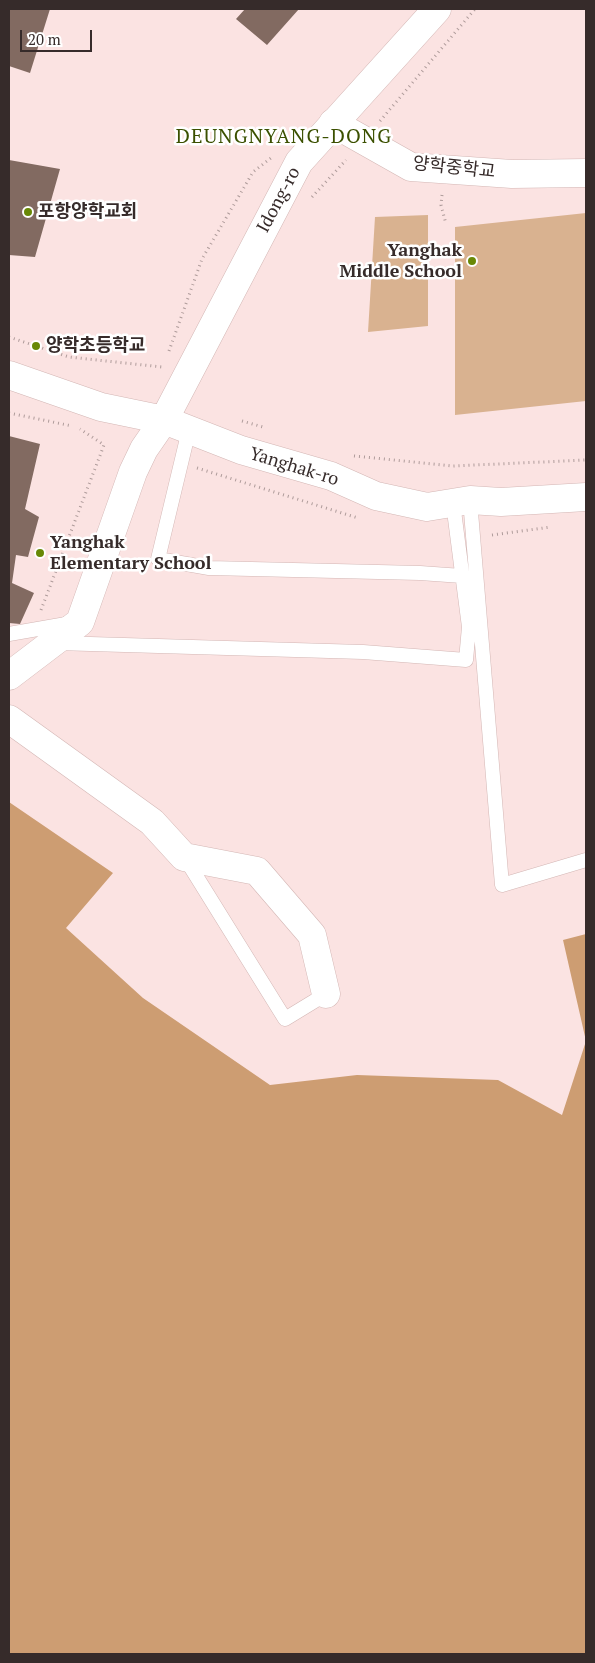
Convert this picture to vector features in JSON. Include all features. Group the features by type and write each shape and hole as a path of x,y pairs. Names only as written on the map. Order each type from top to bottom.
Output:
{"street":[{"name":"Idong-ro","path":"44,636 80,622 144,449 176,425 299,162 437,9"},
{"name":"양학중학교","path":"333,123 411,167 512,174 586,173"},
{"name":"Yanghak-ro","path":"9,375 100,407 176,425 241,450 331,476 376,496 427,507 461,501 501,502 586,497"},
{"path":"9,676 44,636"},
{"path":"9,719 152,822 184,857 256,871 312,935 326,994"}],"lane":[{"path":"176,425 158,559 210,568 462,576"},
{"path":"9,634 363,652 466,660 469,627 462,576 461,501"},
{"path":"461,501 502,885 586,860"},
{"path":"184,857 284,1019 326,994"}],"path":[{"path":"326,183 474,9"},
{"path":"9,337 70,357 163,368 202,259 253,172 274,156"},
{"path":"9,413 78,428 104,445 44,636"},
{"path":"249,422 267,428"},
{"path":"347,456 453,466 586,460"},
{"path":"194,467 319,508 367,521"},
{"path":"492,535 558,526"}],"shaded area":[{"path":"586,213 586,401 455,415 455,227"},
{"path":"428,215 428,326 368,332 375,217"},
{"path":"9,802 113,873 66,928 143,998 270,1085 357,1075 498,1080 562,1115 586,1041 586,1654 9,1654"},
{"path":"586,934 586,1041 563,940"}],"building":[{"path":"9,9 50,9 30,73 9,66"},
{"path":"245,9 299,9 267,45 236,19"},
{"name":"포항양학교회","path":"9,160 60,169 35,257 9,255"},
{"path":"9,436 40,444 25,509 39,517 28,557 16,555 12,583 34,593 20,624 9,623"}],"place":[{"name":"포항양학교회","path":"28,212"},
{"name":"Yanghak Middle School","path":"472,261"},
{"name":"양학초등학교","path":"36,346"},
{"name":"Yanghak Elementary School","path":"40,553"}],"district":[{"name":"DEUNGNYANG-DONG","path":"284,137"}]}
